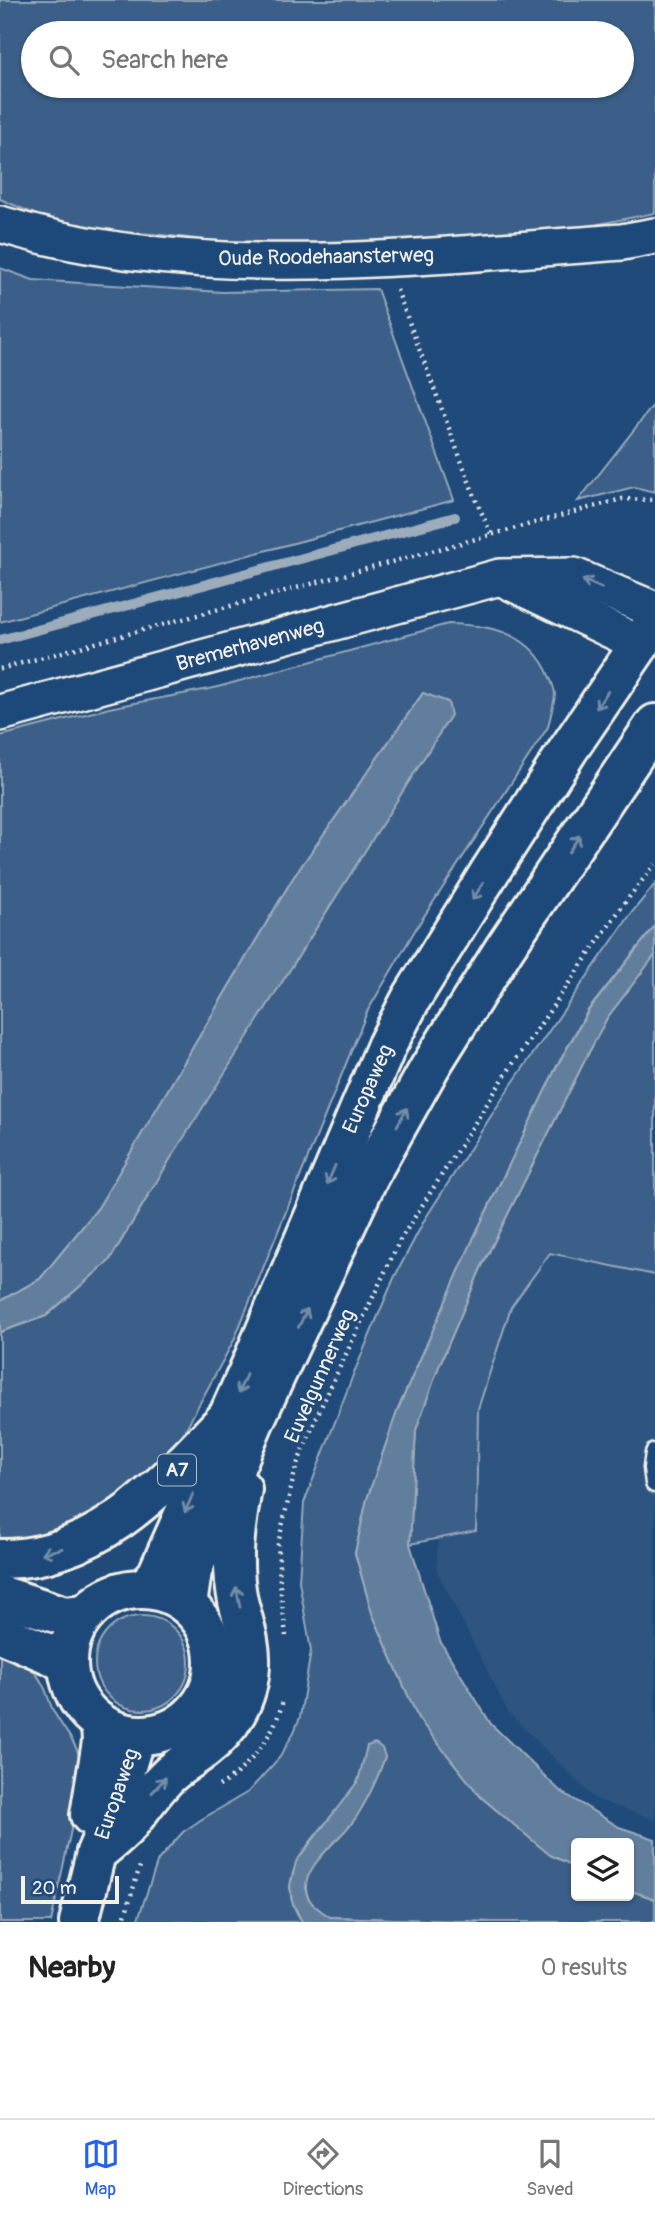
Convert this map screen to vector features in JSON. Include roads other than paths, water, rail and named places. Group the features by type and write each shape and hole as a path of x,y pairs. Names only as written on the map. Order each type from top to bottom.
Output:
{"highway":[{"name":"Europaweg","path":"187,1605 192,1570 239,1421 387,1045 411,999 650,625"},
{"name":"Europaweg","path":"144,1589 157,1575 369,1176 430,1067 504,949 655,724"},
{"name":"A7","path":"0,1559 38,1555 68,1547 101,1532 123,1518 239,1421"},
{"path":"96,1853 129,1824 167,1777 226,1729 244,1698 250,1646 238,1600 234,1571 239,1421"},
{"path":"144,1589 174,1596 187,1605 202,1622 212,1643 215,1658 210,1688 193,1714 168,1731 138,1736 125,1734 101,1724 90,1715 74,1692 68,1665 72,1638 86,1614 98,1603 127,1590 144,1589"},
{"path":"0,1595 65,1616 86,1614"},
{"path":"0,1633 54,1656 68,1665"},
{"name":"Europaweg","path":"96,1853 90,1813 102,1742 101,1724"},
{"name":"Europaweg","path":"79,1922 96,1853 138,1736"}],"street":[{"name":"Oude Roodehaansterweg","path":"0,224 38,236 102,248 166,256 236,260 386,259 622,243 655,236"},
{"name":"Bremerhavenweg","path":"0,713 500,577 650,625"}],"lane":[{"path":"655,1453 655,1483"}],"waterway":[{"path":"0,640 455,517"}]}
